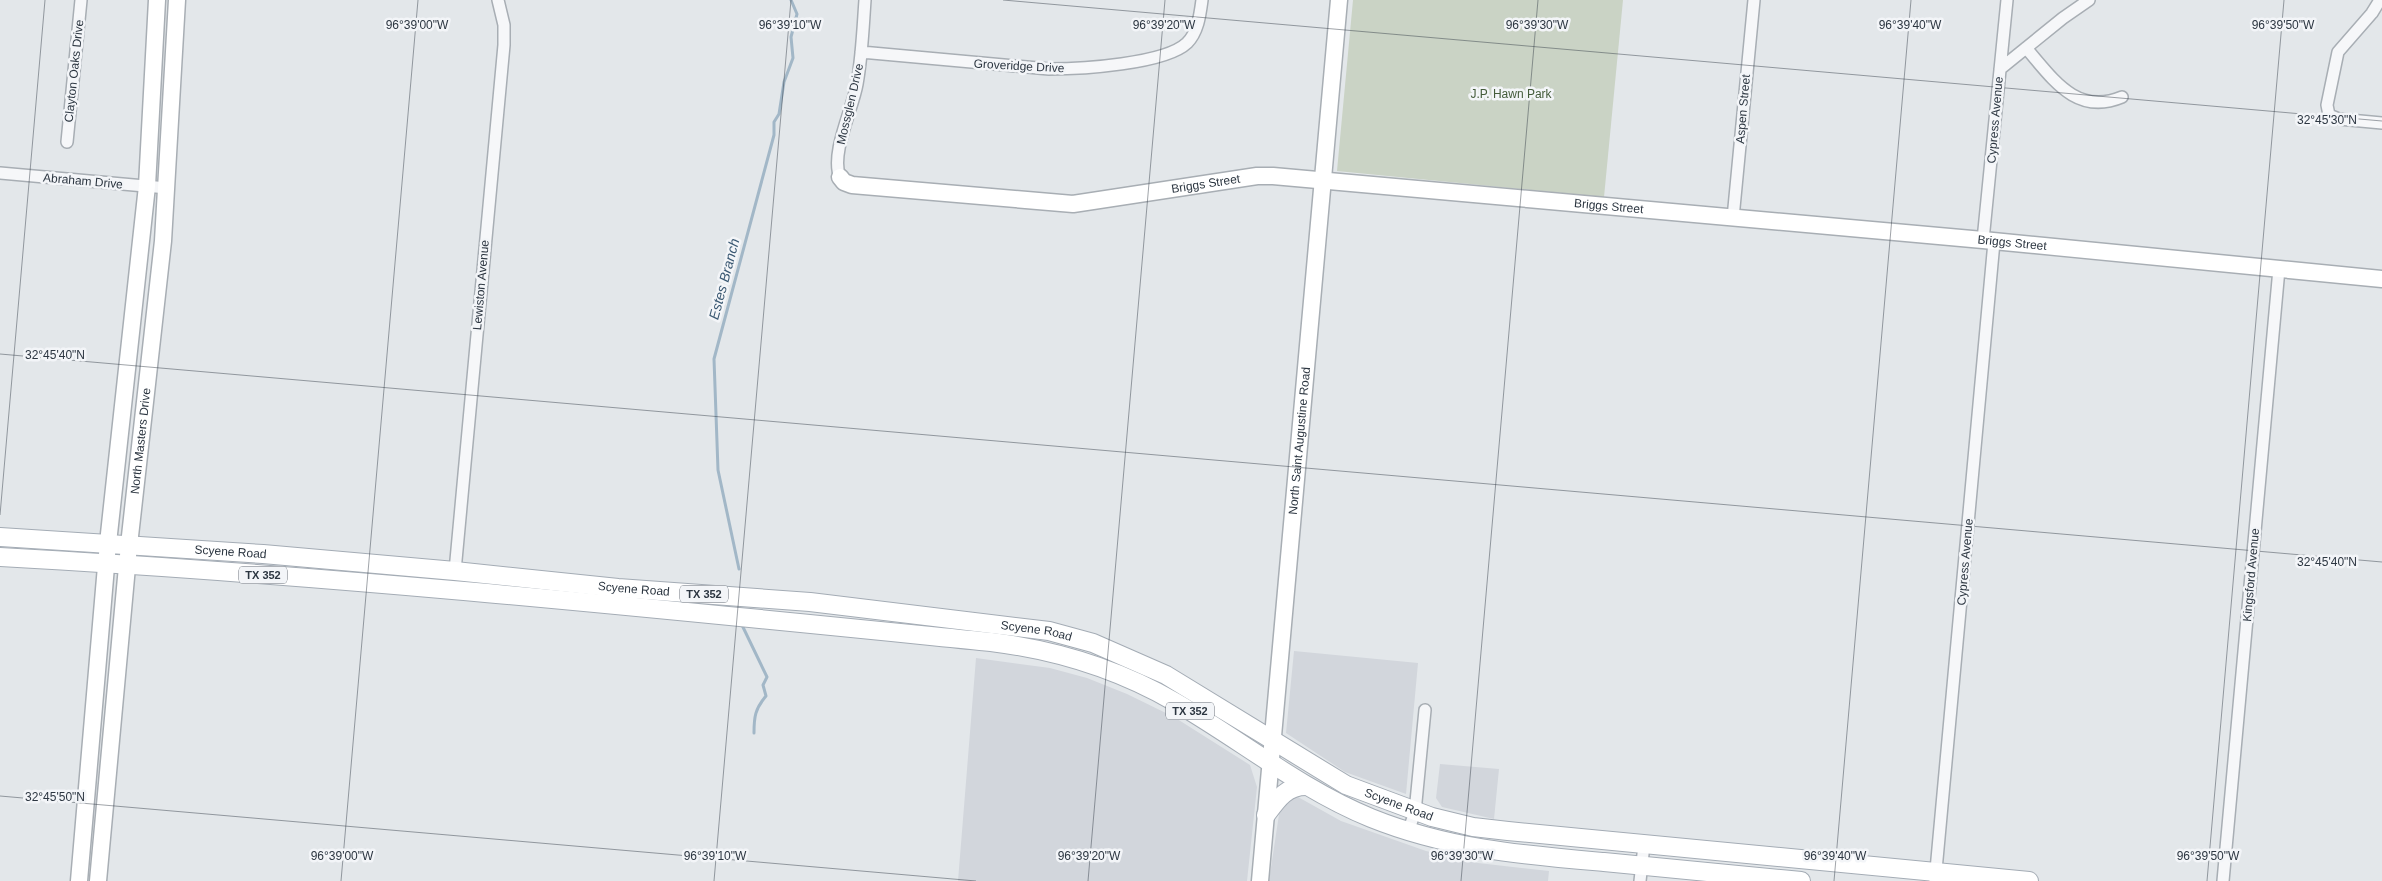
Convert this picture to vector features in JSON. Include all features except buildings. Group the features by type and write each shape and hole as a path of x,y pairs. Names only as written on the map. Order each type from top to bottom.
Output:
{"main road":[{"name":"Scyene Road","path":"0,537 108,543 455,570 618,588 810,602 1049,631 1093,643 1166,675 1346,785 1415,812 1473,827 1936,877 2029,881"},
{"name":"Scyene Road","path":"0,558 128,564 449,589 991,642 1042,650 1105,669 1153,690 1210,723 1306,786 1350,809 1408,832 1488,851 1640,873 1801,881"},
{"path":"1266,815 1281,794 1297,786 1306,786"}],"street":[{"name":"Clayton Oaks Drive","path":"67,142 81,0"},
{"name":"North Masters Drive","path":"79,881 106,563 147,186 157,0"},
{"name":"North Masters Drive","path":"98,881 129,545 167,188 177,0"},
{"name":"Lewiston Avenue","path":"455,570 504,45 504,25 498,0"},
{"name":"Mossglen Drive","path":"840,177 838,168 841,138 854,100 861,52 865,0"},
{"name":"Groveridge Drive","path":"861,52 1049,70 1075,69 1147,59 1172,53 1189,42 1198,23 1202,0"},
{"name":"North Saint Augustine Road","path":"1260,881 1339,0"},
{"name":"Aspen Street","path":"1733,218 1754,0"},
{"name":"Cypress Avenue","path":"1936,877 1989,241 2000,69 2007,0"},
{"path":"2000,69 2063,18 2090,0"},
{"path":"2380,0 2372,13 2338,52 2327,105 2329,115 2340,119 2382,123"},
{"path":"2026,48 2058,85 2081,100 2106,103 2122,97"},
{"name":"Abraham Drive","path":"0,173 167,188"},
{"name":"Briggs Street","path":"840,177 844,182 852,185 1073,204 1256,176 1324,180 2382,279"},
{"name":"Kingsford Avenue","path":"2223,881 2279,270"},
{"path":"449,589 455,570"},
{"path":"1408,832 1415,812 1425,710"},
{"path":"1640,873 1644,845"}],"shaded area":[{"path":"1294,651 1418,663 1406,794 1345,772 1286,733"},
{"path":"976,658 1050,668 1087,678 1127,694 1174,717 1250,765 1257,787 1247,881 958,881"},
{"path":"1440,764 1499,769 1494,819 1442,807 1436,798"},
{"path":"1298,797 1341,821 1426,851 1478,863 1549,871 1548,881 1269,881 1281,801"}],"green space":[{"name":"J.P. Hawn Park","path":"1353,0 1623,0 1604,197 1337,171"}],"waterway":[{"name":"Estes Branch","path":"739,569 718,470 714,359 774,135 774,122 779,114 784,82 793,58 791,37 797,14 791,0"},
{"name":"Estes Branch","path":"741,623 767,677 763,685 766,696 756,713 754,733"}]}
